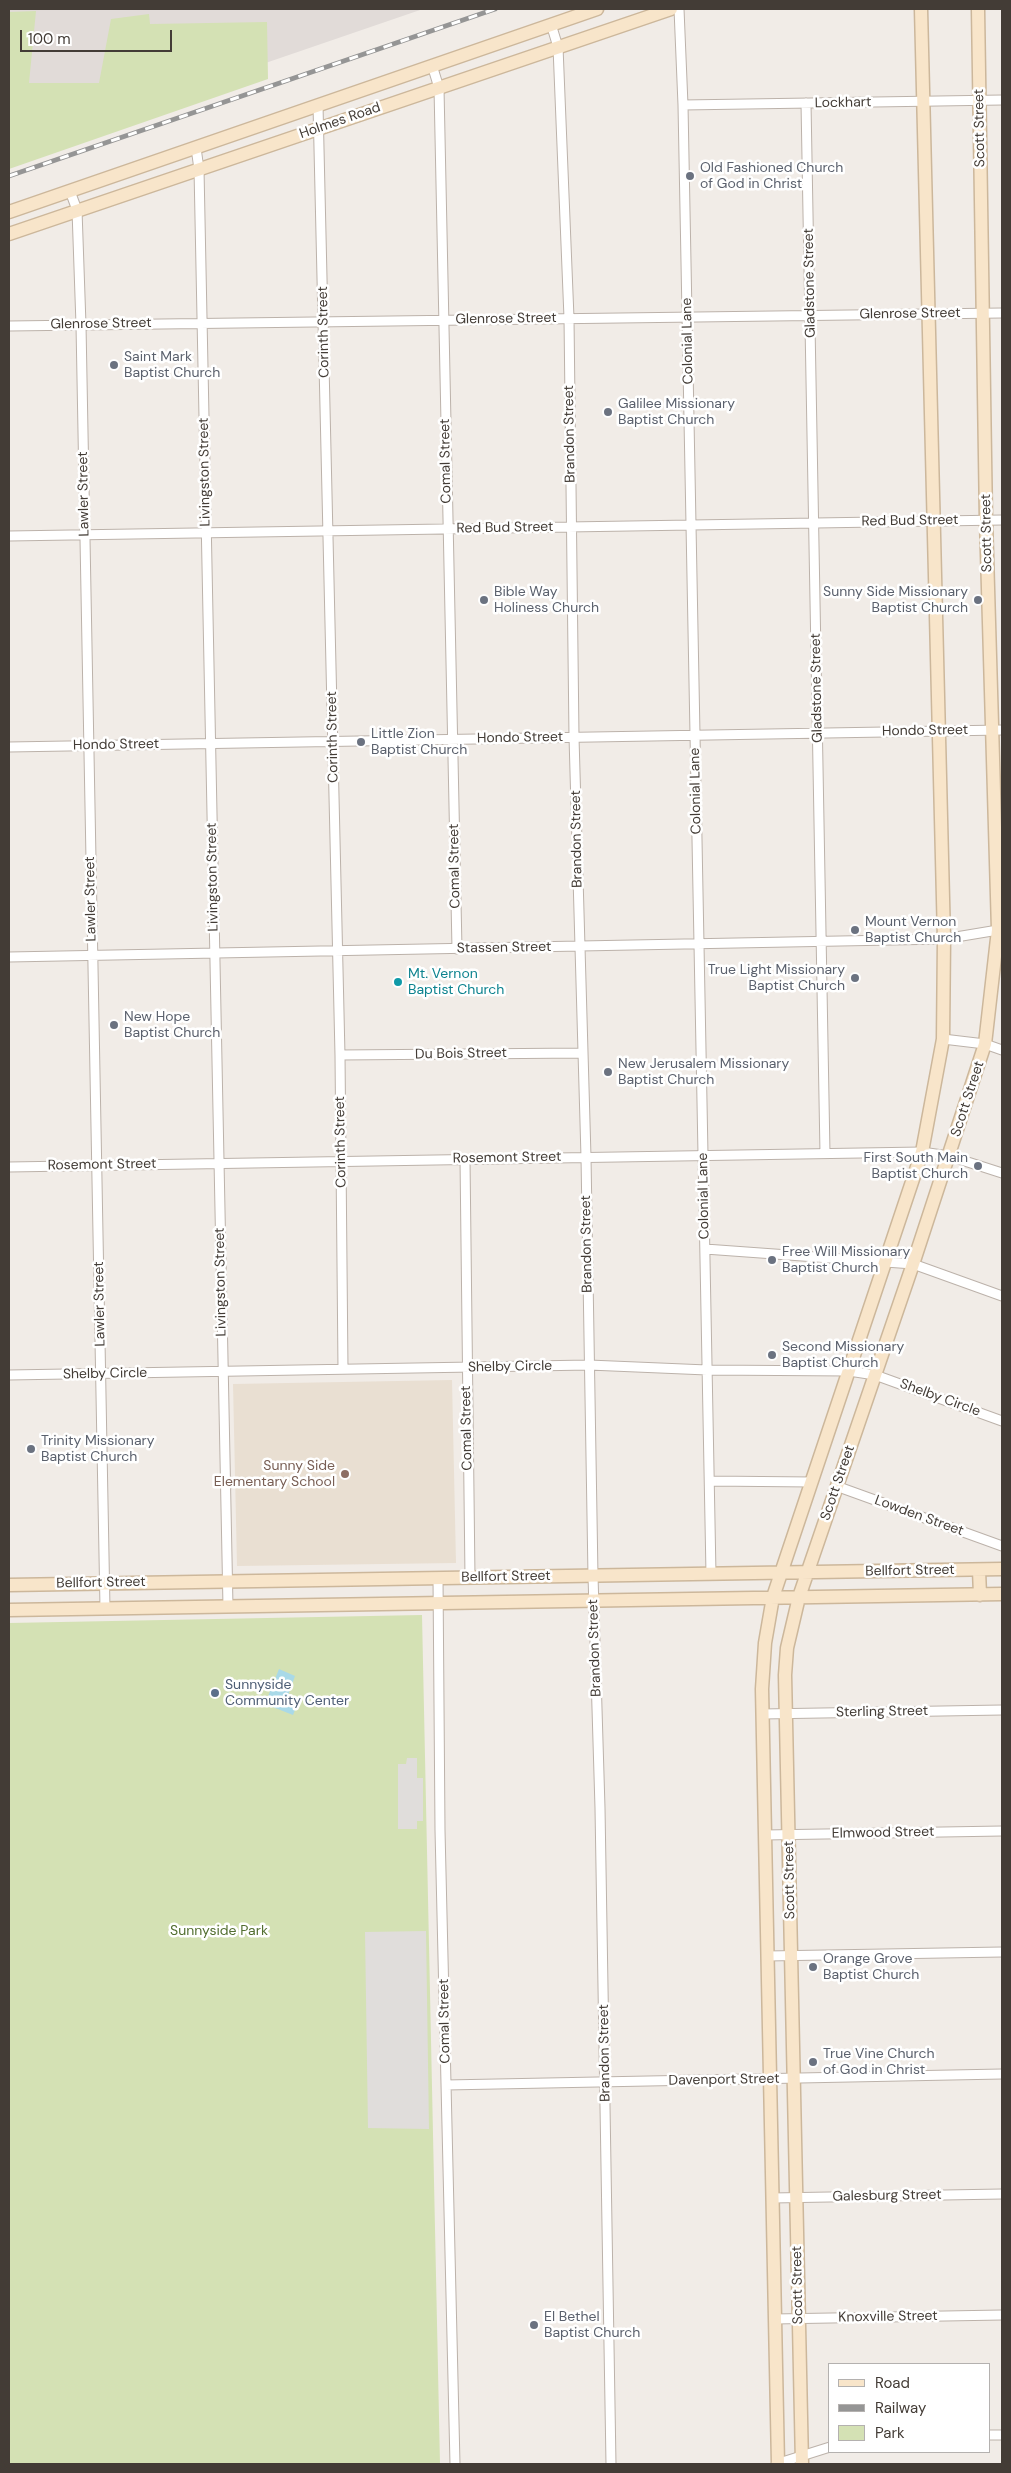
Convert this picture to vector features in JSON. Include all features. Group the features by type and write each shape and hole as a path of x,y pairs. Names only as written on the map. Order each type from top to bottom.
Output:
{"main road":[{"name":"Holmes Road","path":"9,212 597,9"},
{"name":"Holmes Road","path":"9,234 319,127 671,9"},
{"name":"Scott Street","path":"777,2464 762,1714 763,1663 773,1597 780,1573 922,1152 943,1039 944,939 922,9"},
{"name":"Scott Street","path":"802,2460 790,1835 785,1676 787,1648 799,1597 986,1044 998,930 997,730 986,520 978,9"},
{"name":"Bellfort Street","path":"9,1584 1002,1569"},
{"path":"979,1570 980,1595"},
{"name":"Bellfort Street","path":"9,1610 1002,1594"}],"street":[{"name":"Colonial Lane","path":"679,9 688,317 690,525 700,944 711,1574"},
{"name":"Brandon Street","path":"551,24 558,47 569,318 574,737 586,1156 593,1576 606,2082 612,2464"},
{"name":"Comal Street","path":"432,65 439,88 457,948"},
{"name":"Lockhart","path":"683,105 1002,100"},
{"name":"Gladstone Street","path":"806,103 825,1153"},
{"name":"Corinth Street","path":"318,106 340,1055 343,1369"},
{"name":"Livingston Street","path":"196,148 199,169 228,1606"},
{"name":"Lawler Street","path":"70,191 77,210 81,325 105,1608"},
{"name":"Glenrose Street","path":"9,326 1002,313"},
{"name":"Red Bud Street","path":"9,536 1002,520"},
{"name":"Hondo Street","path":"9,747 997,730"},
{"name":"Stassen Street","path":"9,957 944,939 998,930"},
{"path":"943,1039 986,1044 1002,1050"},
{"name":"Du Bois Street","path":"340,1055 583,1052"},
{"name":"Rosemont Street","path":"9,1167 704,1154 922,1152 949,1156 1002,1173"},
{"name":"Comal Street","path":"465,1159 470,1577"},
{"path":"705,1249 913,1264 1002,1296"},
{"name":"Shelby Circle","path":"9,1375 589,1366 707,1370 849,1371 875,1375 1002,1421"},
{"path":"710,1481 812,1482"},
{"name":"Lowden Street","path":"836,1486 1002,1546"},
{"name":"Comal Street","path":"438,1578 442,1769 440,1830 454,2464"},
{"name":"Sterling Street","path":"762,1714 1002,1710"},
{"name":"Elmwood Street","path":"765,1835 1002,1831"},
{"path":"767,1956 1002,1952"},
{"name":"Davenport Street","path":"446,2085 1002,2074"},
{"name":"Galesburg Street","path":"772,2198 1002,2194"},
{"name":"Knoxville Street","path":"774,2319 1002,2315"},
{"path":"777,2464 802,2460 828,2448"}],"shaded area":[{"path":"9,9 423,9 9,151"},
{"name":"Sunny Side Elementary School","path":"452,1380 456,1563 237,1566 233,1384"},
{"path":"407,1758 417,1758 417,1778 423,1778 423,1821 417,1821 417,1829 398,1829 398,1764 406,1764"},
{"path":"426,1931 429,2129 368,2128 365,1932"}],"green space":[{"path":"36,11 29,83 99,83 111,19 149,14 150,24 267,22 268,79 9,169 9,12"},
{"name":"Sunnyside Park","path":"422,1615 440,2464 9,2464 9,1623"}],"water":[{"path":"279,1669 295,1676 287,1698 298,1702 293,1715 265,1704"}],"railway":[{"path":"9,176 495,9"}],"place":[{"name":"Old Fashioned Church of God in Christ","path":"690,176"},
{"name":"Saint Mark Baptist Church","path":"114,365"},
{"name":"Galilee Missionary Baptist Church","path":"608,412"},
{"name":"Bible Way Holiness Church","path":"484,600"},
{"name":"Sunny Side Missionary Baptist Church","path":"978,600"},
{"name":"Little Zion Baptist Church","path":"361,742"},
{"name":"Mount Vernon Baptist Church","path":"855,930"},
{"name":"True Light Missionary Baptist Church","path":"855,978"},
{"name":"Mt. Vernon Baptist Church","path":"398,982"},
{"name":"New Hope Baptist Church","path":"114,1025"},
{"name":"New Jerusalem Missionary Baptist Church","path":"608,1072"},
{"name":"First South Main Baptist Church","path":"978,1166"},
{"name":"Free Will Missionary Baptist Church","path":"772,1260"},
{"name":"Second Missionary Baptist Church","path":"772,1355"},
{"name":"Trinity Missionary Baptist Church","path":"31,1449"},
{"name":"Sunny Side Elementary School","path":"345,1474"},
{"name":"Sunnyside Community Center","path":"215,1693"},
{"name":"Orange Grove Baptist Church","path":"813,1967"},
{"name":"True Vine Church of God in Christ","path":"813,2062"},
{"name":"El Bethel Baptist Church","path":"534,2325"}]}
